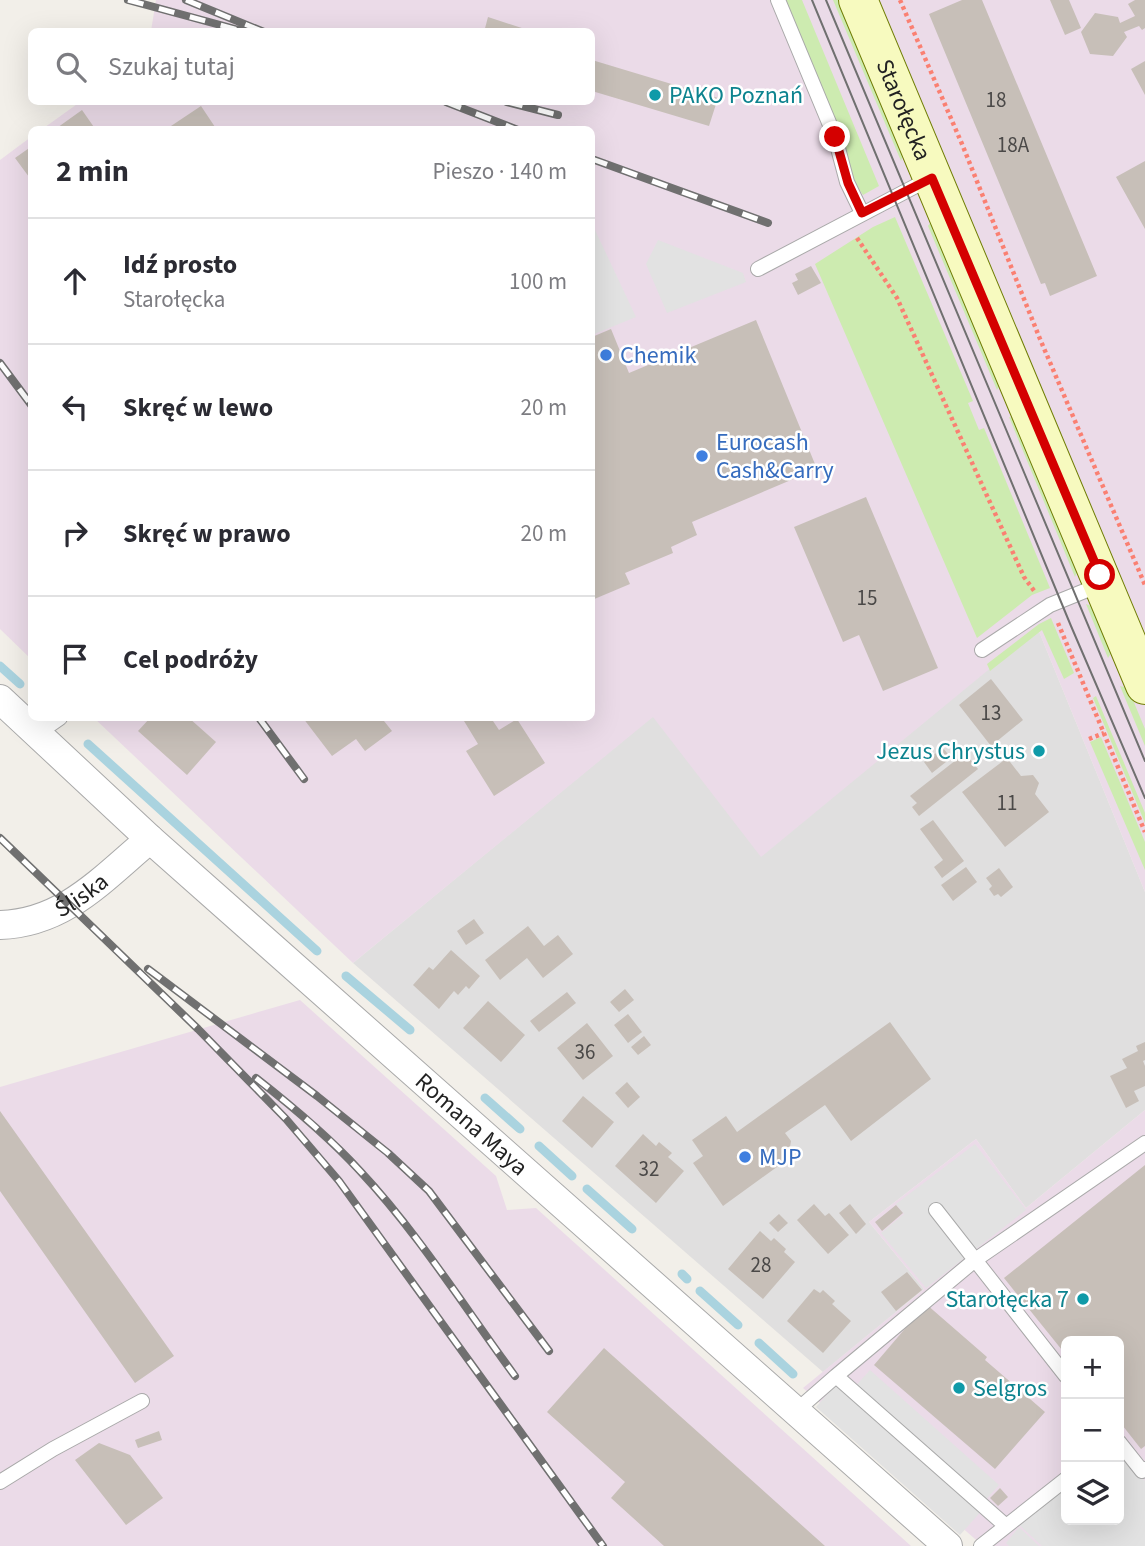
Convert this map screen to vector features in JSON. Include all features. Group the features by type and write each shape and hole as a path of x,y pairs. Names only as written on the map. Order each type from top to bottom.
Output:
{"street":[{"name":"Starołęcka","path":"858,0 1145,685"},
{"name":"Romana Maya","path":"0,699 150,839 948,1546"},
{"name":"Śliska","path":"0,925 16,925 71,905 150,839"}],"lane":[{"path":"778,0 835,137 848,183 862,213"},
{"path":"758,269 932,178"},
{"path":"982,650 1050,605 1103,583"},
{"path":"37,734 56,721"},
{"path":"796,1411 975,1260 1145,1143"},
{"path":"936,1210 1061,1370"},
{"path":"836,1376 1006,1526"},
{"path":"0,1482 53,1449 142,1401"},
{"path":"1124,1448 1142,1471 1145,1469"},
{"path":"992,1543 1006,1526 1061,1483"}],"path":[{"path":"900,0 1145,585"},
{"path":"847,221 897,298 1024,578 1031,589 1050,605 1145,832"},
{"path":"1089,739 1104,733"}],"shaded area":[{"path":"156,0 1145,0 1145,892 1038,629 761,857 653,717 353,963 97,721 595,721 595,126 47,126 76,105 595,105 595,28 151,28"},
{"path":"28,139 28,656 0,629 0,160"},
{"path":"595,230 636,317 595,334"},
{"path":"658,240 743,273 746,282 667,313 646,264"},
{"path":"1038,629 1145,892 1145,1110 1026,1208 976,1139 869,1222 924,1289 823,1372 353,963 653,716"},
{"path":"300,1000 496,1176 507,1210 536,1208 911,1546 0,1546 0,1087"},
{"path":"1145,1110 1145,1546 983,1546 803,1388 924,1289 869,1222 976,1139 1026,1208"},
{"path":"975,1144 1026,1210 926,1288 881,1233 904,1214 896,1204"},
{"path":"870,1370 999,1485 982,1504 985,1507 960,1535 816,1407 840,1380 852,1390"},
{"path":"1124,1455 1145,1481 1145,1546 1042,1546 1016,1522 1061,1486 1061,1525 1124,1525"},
{"path":"1019,1527 1039,1546 1009,1546 1006,1543"}],"green space":[{"path":"785,0 802,0 879,186 863,195 854,182 840,132"},
{"path":"833,0 840,0 904,153 901,161"},
{"path":"895,217 973,401 968,403 979,430 984,428 1050,588 1032,595 977,638 815,264 873,227"},
{"path":"932,220 1001,383 997,390 928,226"},
{"path":"1009,417 1016,419 1078,570 1075,577"},
{"path":"1086,604 1094,607 1112,652 1108,658"},
{"path":"1051,618 1074,673 1064,679 1042,630 990,671 987,664 1039,624"},
{"path":"1120,686 1128,688 1145,729 1145,746"},
{"path":"1096,696 1145,813 1145,823 1093,698"},
{"path":"1101,737 1145,842 1145,870 1090,742"}],"building":[{"path":"962,0 982,0 1097,276 1050,296 1045,283 1041,284 929,14"},
{"path":"1050,0 1069,0 1081,28 1065,35"},
{"path":"1135,0 1145,0 1145,28 1142,30 1139,26 1124,32 1127,37 1113,56 1090,54 1081,32 1095,13 1118,17 1120,23 1135,16 1128,4"},
{"path":"488,17 522,28 485,28"},
{"name":"PAKO Poznań","path":"595,61 718,98 709,126 595,92"},
{"path":"1145,61 1145,95 1131,69"},
{"path":"201,106 214,126 171,126"},
{"path":"82,110 93,126 60,126"},
{"path":"28,149 28,176 15,158"},
{"path":"1145,161 1145,229 1116,177"},
{"path":"811,266 821,283 798,295 792,283 798,280 795,274"},
{"name":"Eurocash Cash&Carry","path":"756,320 817,469 692,522 697,535 671,547 673,553 625,573 630,584 595,599 595,336 611,329 629,373"},
{"path":"866,497 938,668 883,691 859,635 843,642 794,527"},
{"path":"991,679 1023,720 991,746 959,705"},
{"path":"147,721 192,721 216,742 187,775 138,731"},
{"path":"305,721 384,721 392,731 365,751 356,739 332,756"},
{"path":"464,721 493,721 499,730 518,721 545,763 494,796 466,751 478,744"},
{"path":"943,748 951,758 932,773 924,762"},
{"path":"965,753 978,769 919,816 912,807 917,803 910,796"},
{"path":"1007,758 1021,776 1033,775 1039,783 1035,794 1049,812 1005,847 962,792"},
{"path":"933,820 964,861 942,878 934,867 943,860 920,829"},
{"path":"966,867 977,882 953,901 941,885"},
{"path":"999,868 1013,887 1001,897 998,894 994,896 989,889 992,886 986,878"},
{"path":"474,919 484,933 466,945 457,931"},
{"path":"528,926 544,946 558,935 573,954 543,978 527,958 500,980 485,960"},
{"path":"451,950 480,976 469,989 466,986 458,995 454,991 439,1009 413,985 429,967 433,970"},
{"path":"625,989 634,1000 619,1012 610,1002"},
{"path":"567,992 576,1003 539,1032 530,1021"},
{"path":"488,1001 525,1035 501,1062 463,1028"},
{"path":"628,1014 642,1032 628,1043 614,1025"},
{"path":"890,1022 931,1079 851,1141 825,1105 785,1133 791,1141 788,1159 723,1206 693,1163 703,1156 692,1140 726,1116 737,1132"},
{"path":"587,1023 613,1056 583,1080 557,1048"},
{"path":"644,1036 651,1045 638,1055 631,1047"},
{"path":"1145,1042 1145,1086 1134,1091 1139,1101 1126,1108 1110,1076 1127,1068 1122,1059 1138,1051 1136,1046"},
{"path":"627,1082 640,1097 628,1108 615,1093"},
{"path":"583,1096 614,1122 592,1148 562,1121"},
{"path":"0,1111 174,1356 135,1383 0,1191"},
{"path":"643,1134 656,1146 659,1142 672,1153 668,1157 684,1171 656,1203 615,1166"},
{"name":"Starołęcka 7","path":"1145,1165 1145,1446 1141,1449 1124,1427 1124,1336 1061,1336 1061,1349 1004,1278"},
{"path":"814,1204 825,1216 829,1213 849,1235 828,1254 797,1220"},
{"path":"850,1204 866,1224 856,1234 839,1213"},
{"path":"896,1205 903,1213 882,1231 875,1222"},
{"path":"779,1214 788,1223 778,1232 769,1223"},
{"path":"760,1231 771,1241 774,1238 795,1262 763,1299 728,1269"},
{"path":"907,1272 922,1290 896,1311 881,1292"},
{"path":"814,1289 820,1293 823,1290 835,1301 832,1304 851,1321 823,1353 787,1321"},
{"name":"Selgros","path":"926,1304 1045,1412 995,1469 874,1365"},
{"path":"604,1348 825,1546 664,1546 611,1498 625,1482 547,1412"},
{"path":"159,1431 162,1440 138,1448 135,1440"},
{"path":"99,1443 130,1455 163,1498 126,1525 75,1460"},
{"path":"1000,1488 1008,1497 998,1506 990,1498"}],"waterway":[{"path":"0,666 20,684"},
{"path":"88,744 317,951"},
{"path":"346,976 410,1030"},
{"path":"485,1098 520,1129"},
{"path":"539,1146 572,1176"},
{"path":"587,1189 632,1229"},
{"path":"682,1274 687,1279"},
{"path":"700,1291 738,1325"},
{"path":"759,1343 793,1374"}],"tram line":[{"path":"812,0 1145,798"},
{"path":"826,0 1145,761"}],"railway":[{"path":"128,0 231,28"},
{"path":"186,0 254,28"},
{"path":"454,105 508,126"},
{"path":"519,105 558,115"},
{"path":"595,160 768,223"},
{"path":"0,363 28,401"},
{"path":"261,721 304,779"},
{"path":"0,838 198,1029 286,1119 339,1181 603,1546"},
{"path":"148,969 317,1096 388,1153 429,1191 549,1351"},
{"path":"256,1078 323,1134 381,1195 421,1245 515,1376"}],"place":[{"name":"PAKO Poznań","path":"655,95"},
{"name":"Chemik","path":"606,355"},
{"name":"Eurocash Cash&Carry","path":"702,456"},
{"name":"Jezus Chrystus","path":"1039,751"},
{"name":"MJP","path":"745,1157"},
{"name":"Starołęcka 7","path":"1083,1299"},
{"name":"Selgros","path":"959,1388"}],"route":[{"path":"835,137 848,183 862,213 932,178 1100,575"}]}
